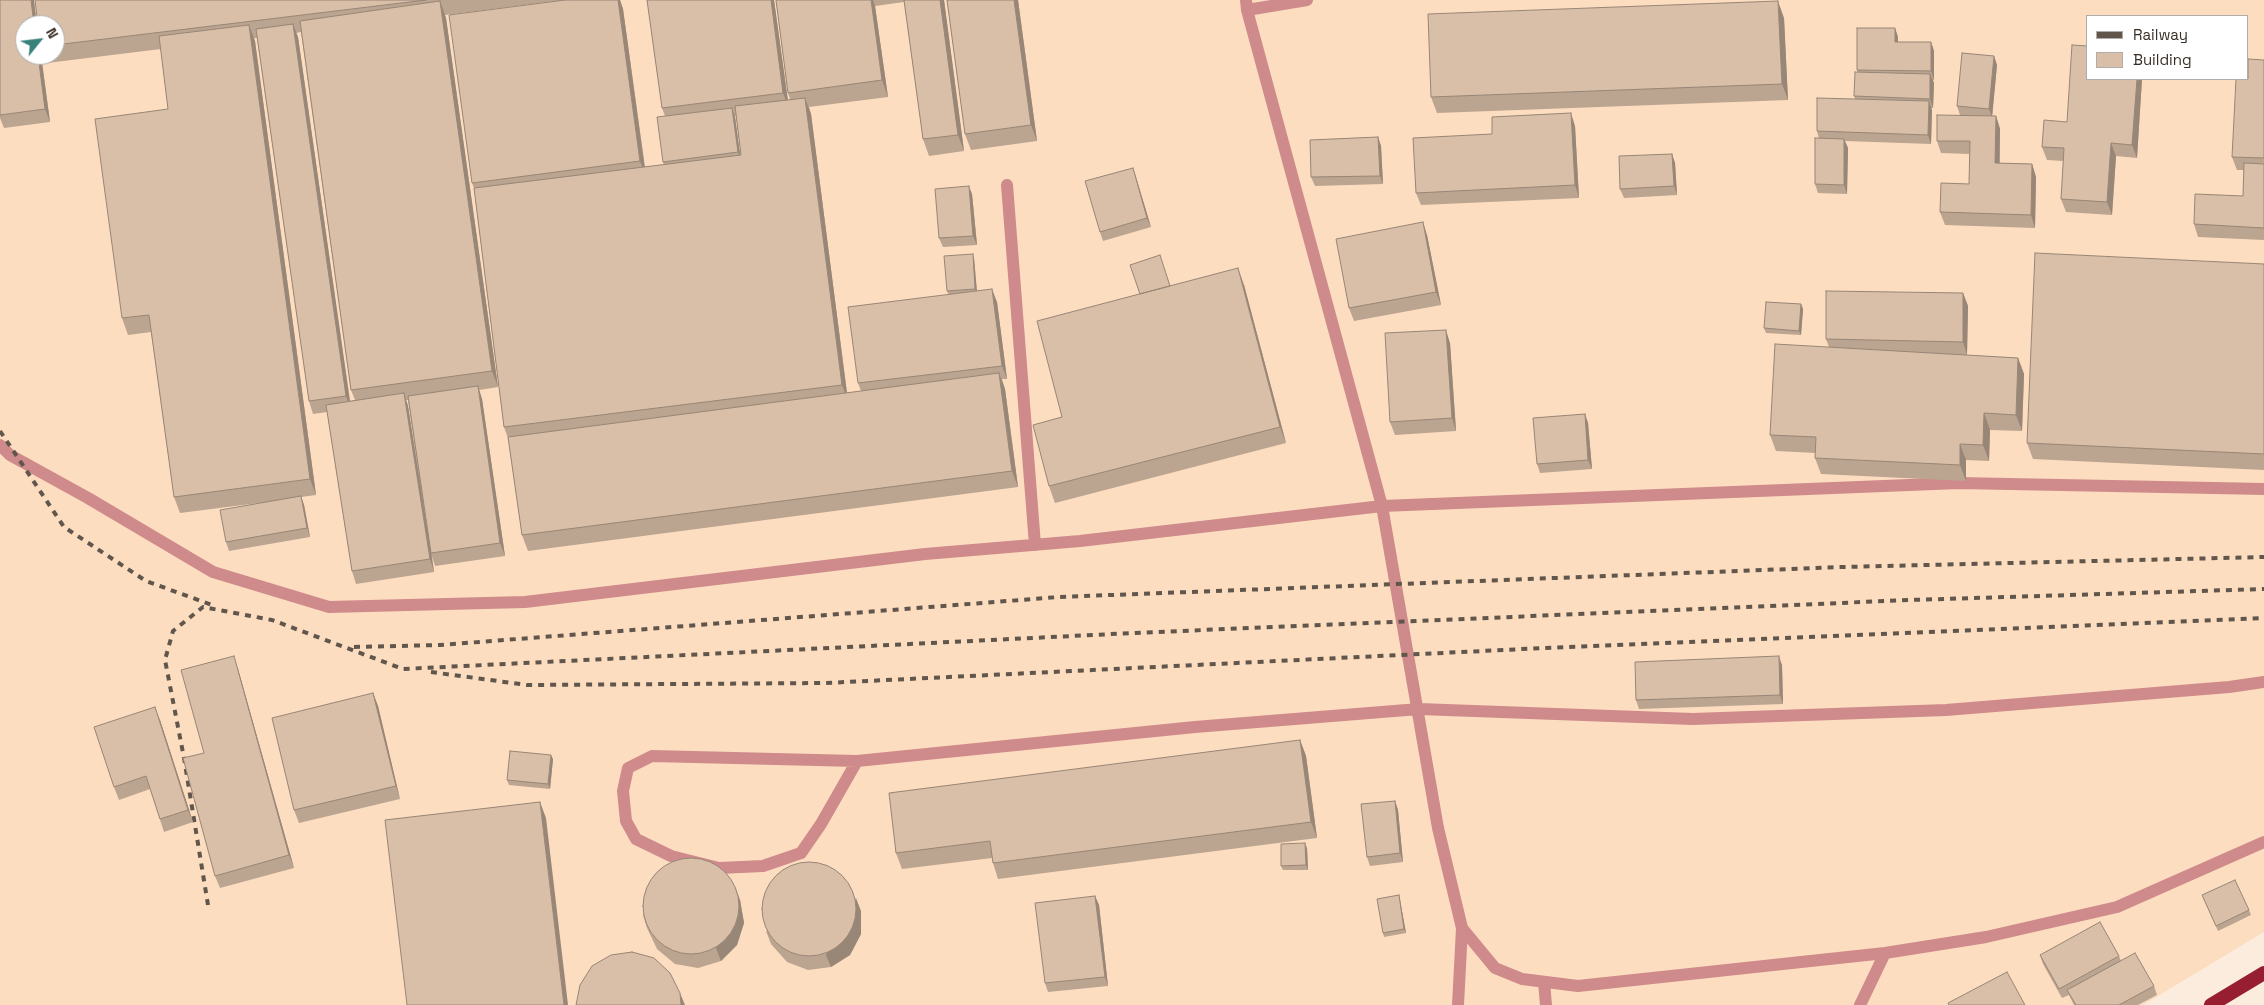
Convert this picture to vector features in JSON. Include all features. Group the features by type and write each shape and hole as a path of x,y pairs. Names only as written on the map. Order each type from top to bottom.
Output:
{"highway":[{"path":"2211,1005 2264,974"}],"lane":[{"path":"1307,0 1246,5 1382,506 1419,708 1438,828 1462,928 1458,1005"},
{"path":"1007,185 1035,545"},
{"path":"0,445 10,455 88,498 213,572 329,607 525,602 925,554 1035,545 1382,506 1959,483 2264,488"},
{"path":"858,761 801,853 762,866 719,868 671,856 636,839 626,822 622,791 628,768 652,756 858,761 1195,727 1419,708 1702,719 1946,710 2220,688 2264,682"},
{"path":"1462,928 1495,968 1522,979 1578,986 1885,953 1986,937 2117,907 2264,842"},
{"path":"1860,1005 1885,953"},
{"path":"1544,982 1546,1005"}],"shaded area":[{"path":"0,0 2264,0 2264,932 2143,1005 0,1005"}],"building":[{"path":"0,0 31,0 33,15 15,15 15,65 39,65 45,109 0,115"},
{"path":"35,0 426,0 65,44 65,15 37,15"},
{"path":"565,0 618,0 640,161 472,183 449,15"},
{"path":"647,0 771,0 783,93 662,108"},
{"path":"776,0 871,0 882,80 788,93"},
{"path":"904,0 940,0 958,135 923,139"},
{"path":"947,0 1014,0 1031,125 965,134"},
{"path":"440,1 492,371 351,390 300,21"},
{"path":"1778,1 1782,84 1431,97 1428,14"},
{"path":"293,24 346,396 309,401 256,29"},
{"path":"249,25 310,479 174,497 149,315 122,318 95,119 168,109 159,36"},
{"path":"1857,28 1895,28 1895,42 1931,42 1931,71 1857,70"},
{"path":"2072,45 2086,46 2086,80 2137,80 2132,145 2111,143 2107,202 2061,199 2064,148 2042,147 2044,120 2067,122"},
{"path":"1962,53 1994,56 1989,109 1957,106"},
{"path":"2249,59 2264,60 2264,158 2232,157 2236,80 2249,80"},
{"path":"1855,72 1930,74 1930,99 1854,96"},
{"path":"805,98 842,385 504,427 474,188 741,155 735,106"},
{"path":"1817,98 1929,101 1928,135 1817,131"},
{"path":"732,108 738,152 663,162 657,117"},
{"path":"1571,113 1575,185 1416,193 1413,138 1492,134 1492,117"},
{"path":"1937,115 1996,116 1995,163 2032,164 2031,215 1940,212 1941,183 1969,184 1970,141 1937,141"},
{"path":"1378,137 1380,176 1311,177 1310,140"},
{"path":"1815,138 1844,139 1844,185 1815,184"},
{"path":"1672,154 1674,186 1620,189 1619,156"},
{"path":"2244,163 2264,164 2264,228 2194,224 2195,194 2243,196"},
{"path":"1133,168 1147,218 1100,232 1085,181"},
{"path":"969,186 973,236 939,238 935,189"},
{"path":"1423,222 1436,292 1349,308 1336,239"},
{"path":"2035,253 2264,264 2264,454 2027,443"},
{"path":"973,254 975,289 947,291 944,256"},
{"path":"1160,255 1170,286 1140,294 1130,265"},
{"path":"1238,268 1280,427 1049,486 1033,425 1062,417 1037,321"},
{"path":"992,289 1002,366 858,383 848,307"},
{"path":"1826,291 1963,293 1963,342 1826,339"},
{"path":"1766,302 1801,304 1799,331 1764,328"},
{"path":"1446,330 1452,418 1390,422 1385,333"},
{"path":"1775,344 2018,358 2016,415 1984,413 1983,445 1960,444 1960,465 1815,458 1816,437 1770,435"},
{"path":"999,373 1012,471 522,535 508,437"},
{"path":"478,386 500,543 431,553 408,396"},
{"path":"404,393 430,559 352,571 326,405"},
{"path":"1585,414 1588,460 1537,464 1533,418"},
{"path":"301,496 307,528 226,542 220,510"},
{"path":"234,656 289,855 215,876 183,758 204,753 181,670"},
{"path":"1779,656 1780,695 1636,700 1635,662"},
{"path":"373,693 396,786 294,810 272,718"},
{"path":"155,707 188,810 160,819 146,776 114,787 94,727"},
{"path":"1300,740 1311,822 993,863 990,841 896,853 889,793"},
{"path":"510,751 551,755 548,784 507,780"},
{"path":"1395,801 1400,853 1367,857 1361,804"},
{"path":"540,802 564,1005 407,1005 385,820"},
{"path":"1305,843 1306,865 1281,866 1281,844"},
{"path":"691,858 709,862 725,872 735,888 739,906 735,924 725,940 709,950 691,954 673,950 657,940 647,924 643,906 647,888 657,872 673,862"},
{"path":"809,862 827,865 842,876 853,891 856,909 853,927 842,942 827,953 809,956 791,953 776,942 765,927 762,909 765,891 776,876 791,865"},
{"path":"2235,880 2249,910 2216,926 2202,895"},
{"path":"1399,895 1404,929 1383,933 1377,899"},
{"path":"1095,896 1105,977 1045,983 1035,903"},
{"path":"2100,922 2119,956 2059,989 2040,955"},
{"path":"632,952 654,958 670,973 680,993 681,1005 576,1005 580,985 592,966 611,955"},
{"path":"2135,953 2154,986 2119,1005 2076,1005 2067,990"},
{"path":"2007,972 2025,1005 1949,1005 1948,1003"}],"railway":[{"path":"0,431 64,527 146,581 212,605"},
{"path":"354,647 440,645 1059,597 1842,567 2264,557"},
{"path":"208,905 184,758 165,660 173,631 203,607 272,620 403,669 1133,633 1910,600 2264,589"},
{"path":"431,672 527,685 826,683 1544,648 2264,618"}]}
